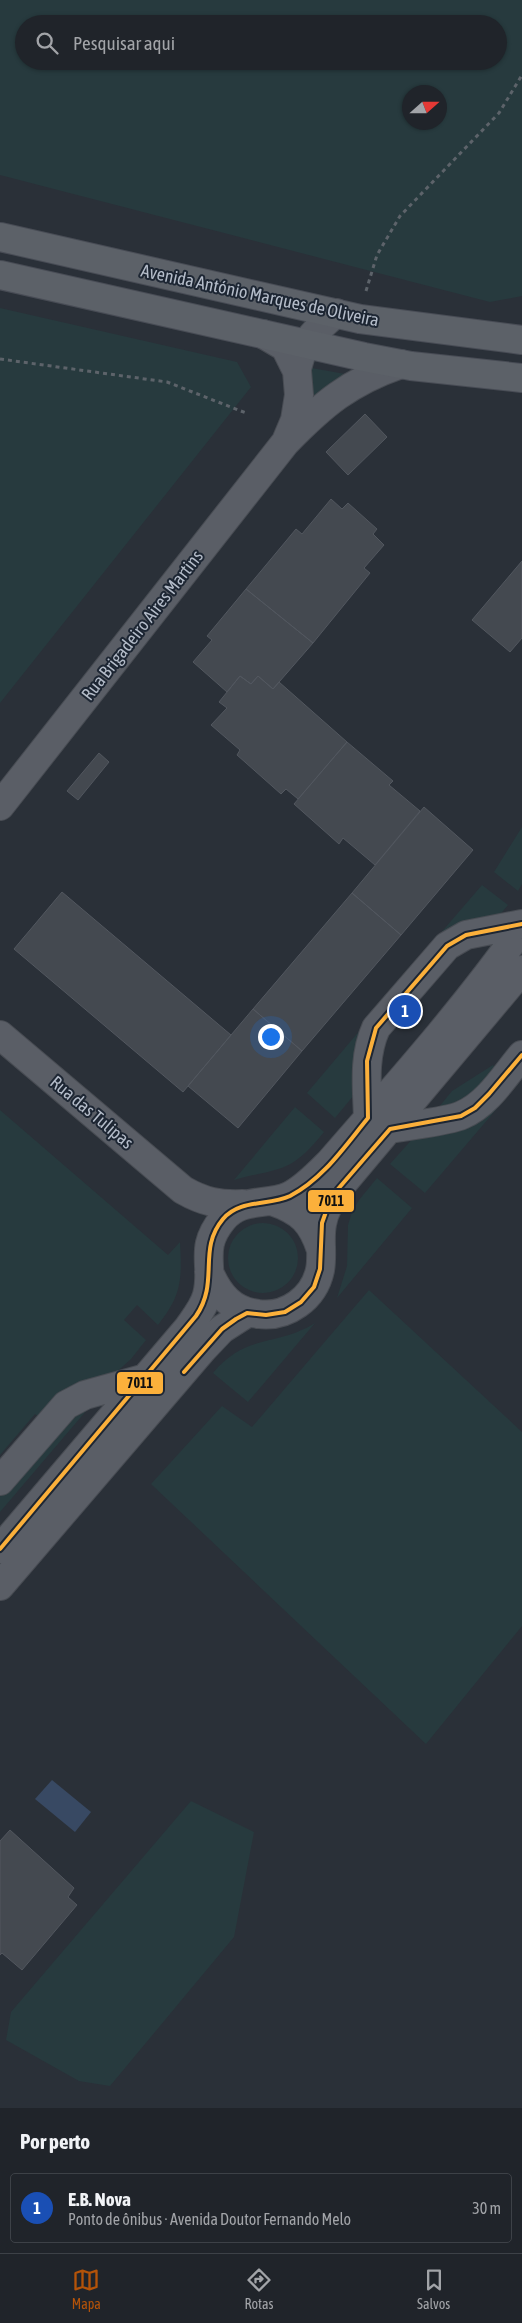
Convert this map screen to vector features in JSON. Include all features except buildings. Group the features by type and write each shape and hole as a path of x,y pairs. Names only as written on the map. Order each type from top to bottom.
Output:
{"main road":[{"name":"Avenida António Marques de Oliveira","path":"0,237 348,316 522,340"},
{"name":"Avenida António Marques de Oliveira","path":"0,275 306,343 364,358 522,378"}],"street":[{"name":"Rua Brigadeiro Aires Martins","path":"285,443 295,420 299,395 297,370 302,349 316,330 348,316"},
{"name":"Rua Brigadeiro Aires Martins","path":"263,334 284,347 297,370"},
{"name":"Rua Brigadeiro Aires Martins","path":"0,806 285,443 326,403 349,386 371,374 401,364"},
{"path":"183,1190 192,1205 217,1290 229,1304 246,1313 266,1315 285,1312 301,1302 314,1287 320,1269 322,1223 328,1206 379,1123 447,1025 495,965 522,926"},
{"path":"379,1123 366,1059 369,1043 376,1028 447,946 466,935 522,926"},
{"path":"183,1190 200,1200 220,1206 272,1201 290,1196 310,1182 330,1162 379,1123 522,970"},
{"name":"Rua das Tulipas","path":"0,1034 183,1190"},
{"path":"379,1123 461,1116 475,1108 490,1094 522,1055"},
{"path":"272,1201 290,1207 304,1218 316,1233 321,1250"},
{"path":"0,1549 146,1378 200,1311 207,1295 208,1262 212,1234 232,1210 243,1204"},
{"path":"0,1586 222,1329 246,1313"},
{"path":"0,1481 66,1404 86,1394 146,1378"}],"path":[{"path":"348,316 367,286 377,255 400,216 499,113 522,75"},
{"path":"0,359 167,382 246,413"}],"green space":[{"path":"0,0 522,0 522,296 490,302 0,175"},
{"path":"0,308 237,362 251,387 0,703"},
{"path":"306,367 345,374 309,403"},
{"path":"522,827 522,884 518,891 494,872"},
{"path":"482,885 508,905 498,917 421,956"},
{"path":"410,971 354,1095 335,1118 307,1093"},
{"path":"493,1065 497,1070 467,1103 434,1113 452,1091"},
{"path":"493,1098 500,1105 425,1193 390,1164 415,1136"},
{"path":"295,1107 324,1132 302,1155 284,1167 234,1180"},
{"path":"0,1110 168,1255 180,1242 181,1266 176,1295 172,1305 158,1325 137,1305 124,1320 146,1340 131,1359 112,1376 42,1419 35,1414 0,1455"},
{"path":"377,1178 412,1208 337,1298 347,1266 348,1225 352,1212"},
{"path":"263,1223 276,1226 288,1233 295,1245 298,1258 295,1271 288,1283 276,1290 263,1293 250,1290 238,1283 231,1271 228,1258 231,1245 238,1233 250,1226"},
{"path":"369,1290 522,1432 522,1626 426,1744 151,1484 222,1406 252,1427"},
{"path":"315,1323 248,1402 213,1373 225,1360 250,1346 288,1335"},
{"path":"92,1404 0,1512 0,1496 71,1413"},
{"path":"191,1801 254,1832 234,1937 110,2086 79,2081 6,2040 11,2012"}],"water":[{"path":"52,1780 91,1812 75,1832 35,1799"}],"transit line":[{"name":"7011","path":"0,1549 196,1316 207,1290 211,1242 215,1231 223,1219 238,1208 282,1199 302,1189 333,1161 368,1118 367,1061 376,1028 447,946 466,935 522,924"},
{"name":"7011","path":"184,1372 222,1329 236,1319 247,1313 266,1315 285,1312 301,1302 314,1287 320,1269 322,1223 328,1206 338,1189 390,1129 461,1116 475,1108 522,1055"}],"place":[{"name":"E.B. Nova","path":"405,1011"}]}
